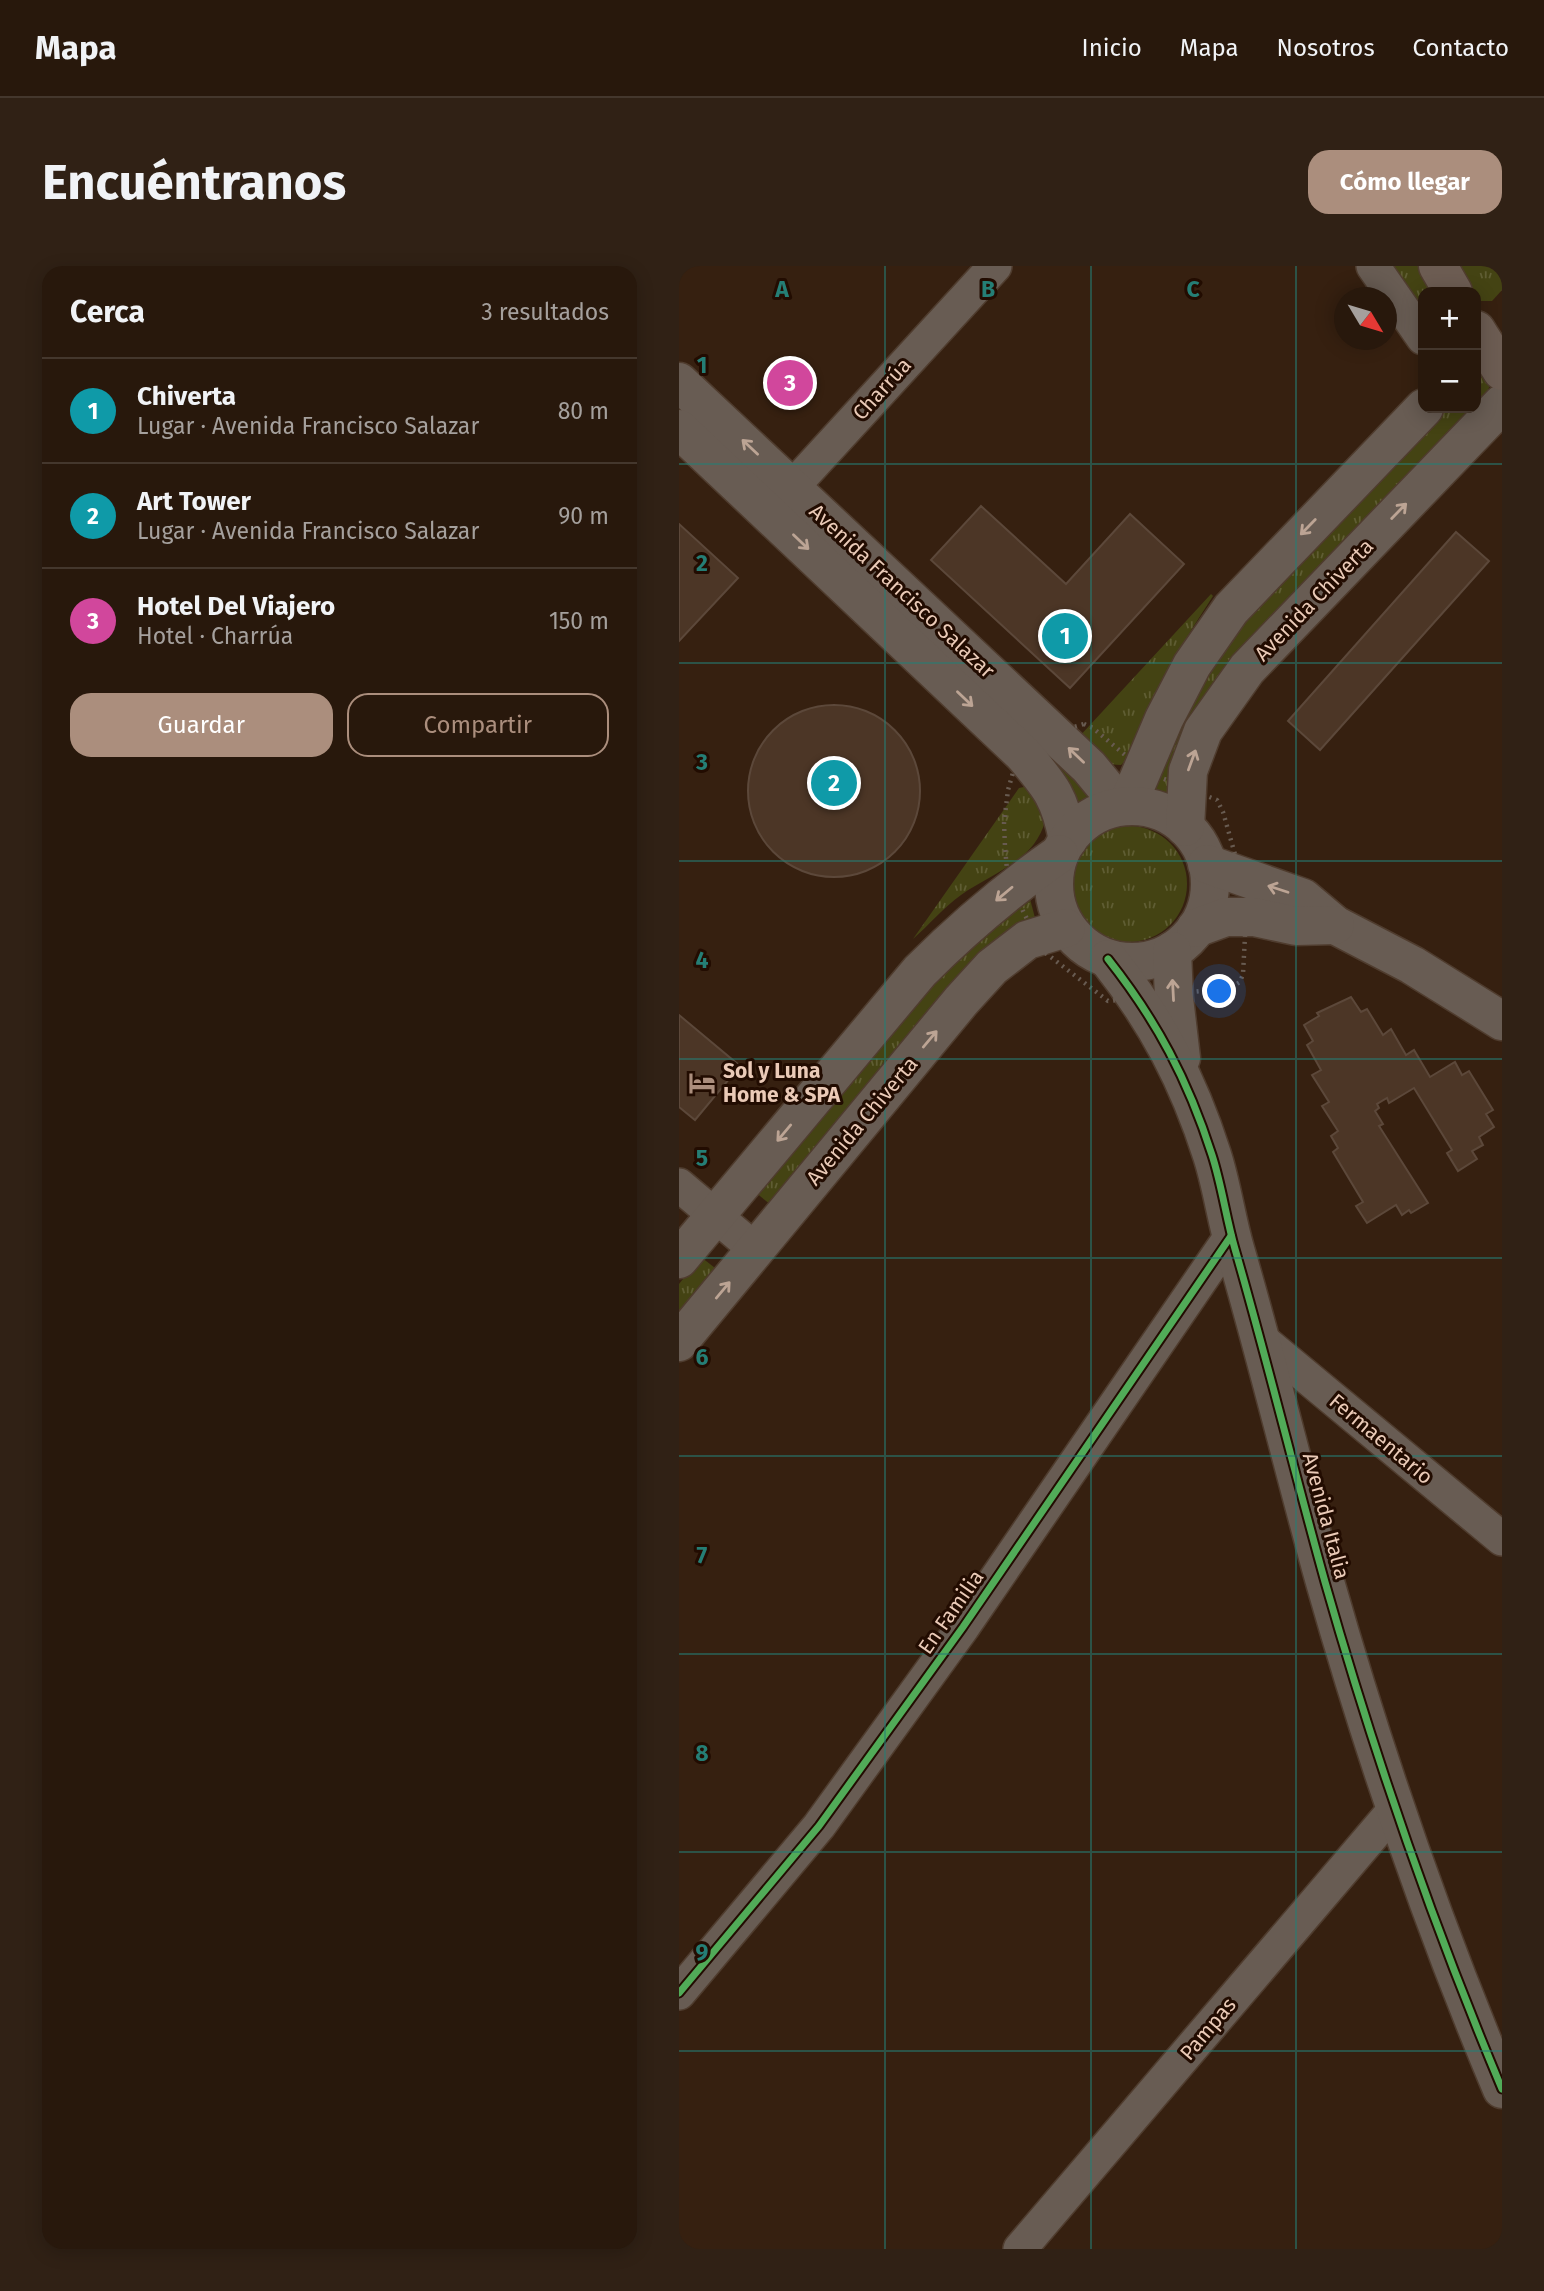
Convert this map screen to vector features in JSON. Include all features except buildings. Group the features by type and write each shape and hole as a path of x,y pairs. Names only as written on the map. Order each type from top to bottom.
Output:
{"main road":[{"path":"1438,266 1450,287"}],"street":[{"name":"Charrúa","path":"781,500 995,266"},
{"path":"1373,266 1418,331"},
{"name":"Avenida Francisco Salazar","path":"679,382 781,500 1038,743 1089,767 1124,806"},
{"name":"Avenida Chiverta","path":"1185,827 1188,771 1203,731 1247,669 1502,404"},
{"path":"1124,806 1144,771 1164,719 1192,665 1231,609 1419,413"},
{"name":"Avenida Francisco Salazar","path":"679,429 781,500"},
{"name":"Avenida Francisco Salazar","path":"1038,743 1051,787 1063,812 1064,847"},
{"path":"679,1259 920,971 960,930 1064,847 1098,816 1124,806 1149,808 1169,815 1185,827 1223,870 1303,898 1335,925 1412,965 1502,1021"},
{"path":"1064,847 1054,879 1051,933 1108,959 1156,996"},
{"path":"1184,940 1206,908 1210,886 1223,870"},
{"path":"1108,959 1130,962 1151,960 1226,917 1254,917 1296,926 1335,925"},
{"name":"Avenida Chiverta","path":"679,1342 961,1001 992,967 1027,940 1051,933"},
{"name":"Avenida Italia","path":"1184,940 1156,996 1212,1157 1325,1583 1395,1809 1502,2090"},
{"path":"679,1185 756,1250"},
{"name":"En Familia","path":"679,1993 835,1804 963,1627 1231,1236"},
{"name":"Fermaentario","path":"1261,1339 1502,1539"},
{"name":"Pampas","path":"1020,2249 1395,1809"}],"path":[{"path":"1084,724 1144,771 1187,787 1217,800 1223,812 1223,870 1246,917 1243,974 1240,982 1230,988 1108,1001 1043,951 1051,933 1023,911 1007,870 1004,823 1014,769 1038,743 1084,724"}],"green space":[{"path":"1389,266 1420,266 1432,287 1418,287 1418,303"},
{"path":"1460,266 1502,266 1502,290 1492,301 1481,301 1481,287 1472,287"},
{"path":"1481,374 1491,383 1481,398"},
{"path":"1440,413 1466,413 1220,674 1179,739 1171,768 1170,793 1147,788 1206,671 1251,614"},
{"path":"1211,594 1213,596 1162,682 1136,746 1121,765 1105,764 1078,738"},
{"path":"1046,752 1094,794 1074,804"},
{"path":"1029,786 1045,821 1032,846 1011,865 955,900 913,939 1019,788"},
{"path":"1129,826 1151,830 1170,843 1183,862 1187,884 1183,906 1170,925 1151,938 1129,942 1107,938 1088,925 1075,906 1071,884 1075,862 1088,843 1107,830"},
{"path":"1030,899 1035,918 771,1205 755,1192 939,970"},
{"path":"701,1257 715,1268 679,1311 679,1284"}],"cycle path":[{"path":"1108,959 1156,1028 1193,1101 1203,1128 1325,1582 1364,1711 1406,1839 1452,1965 1502,2089"},
{"path":"679,1993 819,1826 963,1627 1231,1236"}],"place":[{"name":"Hotel Del Viajero","path":"790,383"},
{"name":"Chiverta","path":"1065,636"},
{"name":"Art Tower","path":"834,783"},
{"name":"Sol y Luna Home & SPA","path":"702,1083"}]}
